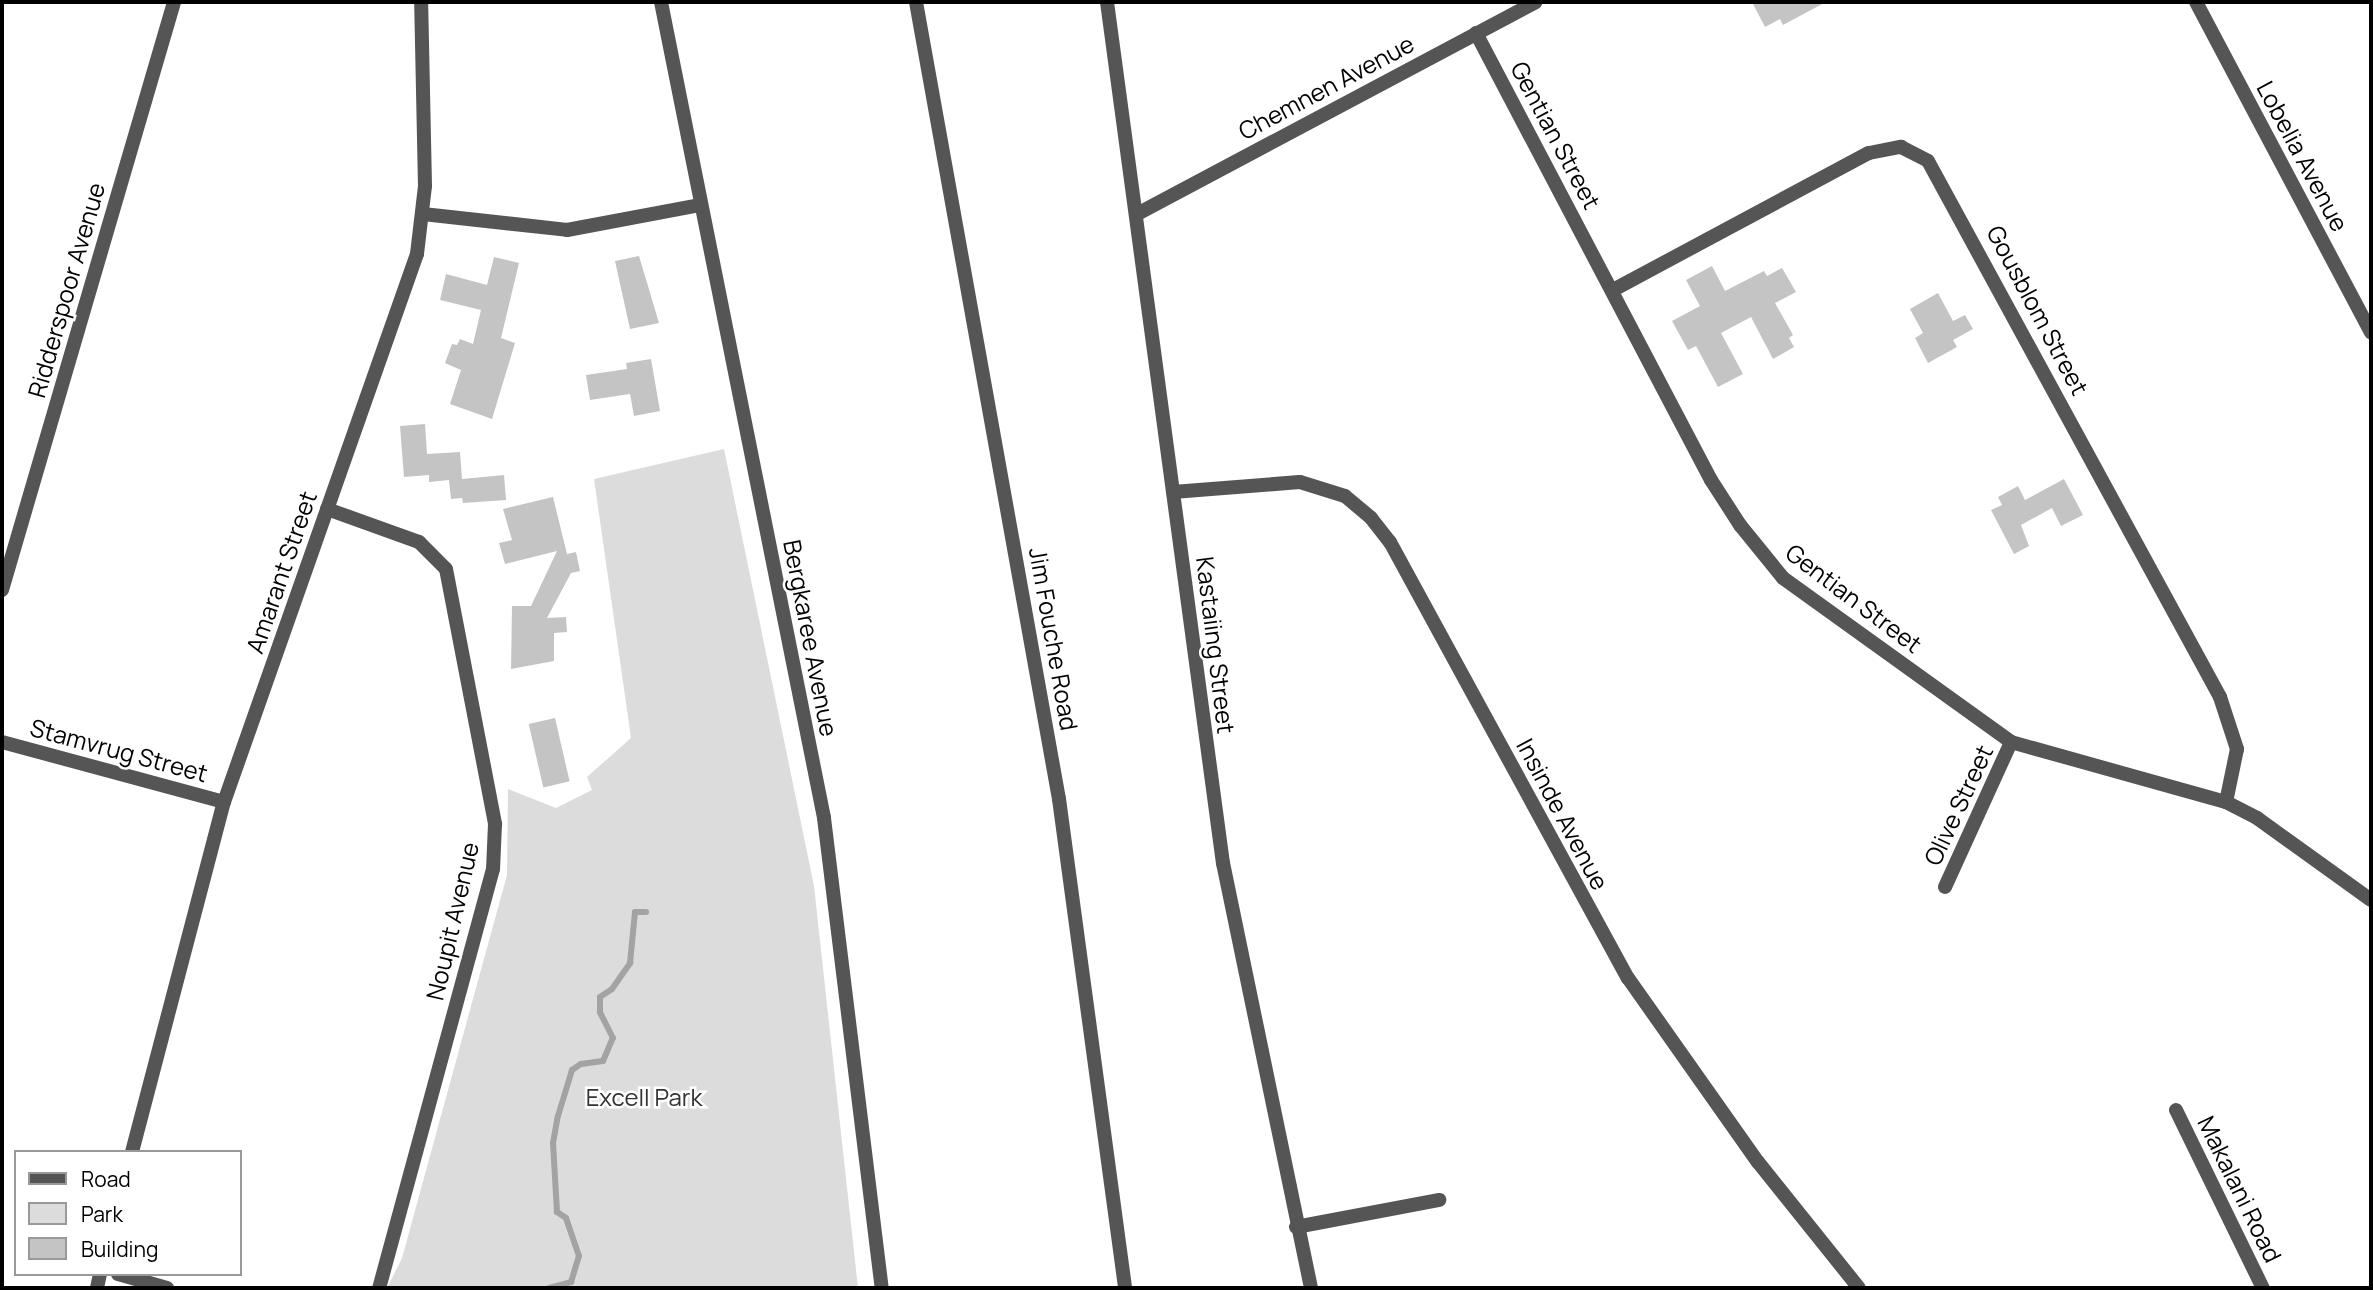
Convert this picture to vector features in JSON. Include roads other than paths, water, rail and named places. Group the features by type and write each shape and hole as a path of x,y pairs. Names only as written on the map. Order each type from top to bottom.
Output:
{"street":[{"name":"Ridderspoor Avenue","path":"2,590 174,2"},
{"name":"Amarant Street","path":"133,1150 224,802 410,278 424,214 421,2"},
{"name":"Bergkaree Avenue","path":"661,2 824,818 882,1288"},
{"name":"Jim Fouche Road","path":"916,2 1059,799 1125,1288"},
{"name":"Kastaiing Street","path":"1107,2 1139,213 1223,863 1296,1227 1311,1288"},
{"name":"Chemnen Avenue","path":"1139,213 1535,2"},
{"name":"Lobelia Avenue","path":"2196,2 2371,331"},
{"name":"Gentian Street","path":"1476,33 1711,480 1764,557 1783,578 2011,742 2226,802 2257,818 2371,900"},
{"name":"Gousblom Street","path":"1613,290 1869,153 1900,147 1928,161 2220,697 2238,749 2226,802"},
{"path":"424,214 567,230 701,205"},
{"name":"Insinde Avenue","path":"1173,492 1300,482 1345,496 1371,517 1390,542 1628,978 1743,1141 1859,1288"},
{"name":"Noupit Avenue","path":"327,509 419,542 446,569 495,824 493,869 379,1288"},
{"name":"Stamvrug Street","path":"2,742 224,802"},
{"name":"Olive Street","path":"1945,887 2011,742"},
{"name":"Makalani Road","path":"2176,1110 2263,1288"},
{"path":"1296,1227 1439,1200"},
{"path":"125,1276 167,1288"}],"waterway":[{"path":"549,1288 571,1282 579,1256 566,1218 557,1212 553,1143 558,1116 572,1070 581,1064 603,1061 613,1038 600,1012 600,997 612,989 630,963 635,912 646,912"}],"park label":[{"name":"Excell Park","path":"644,1097"}]}
